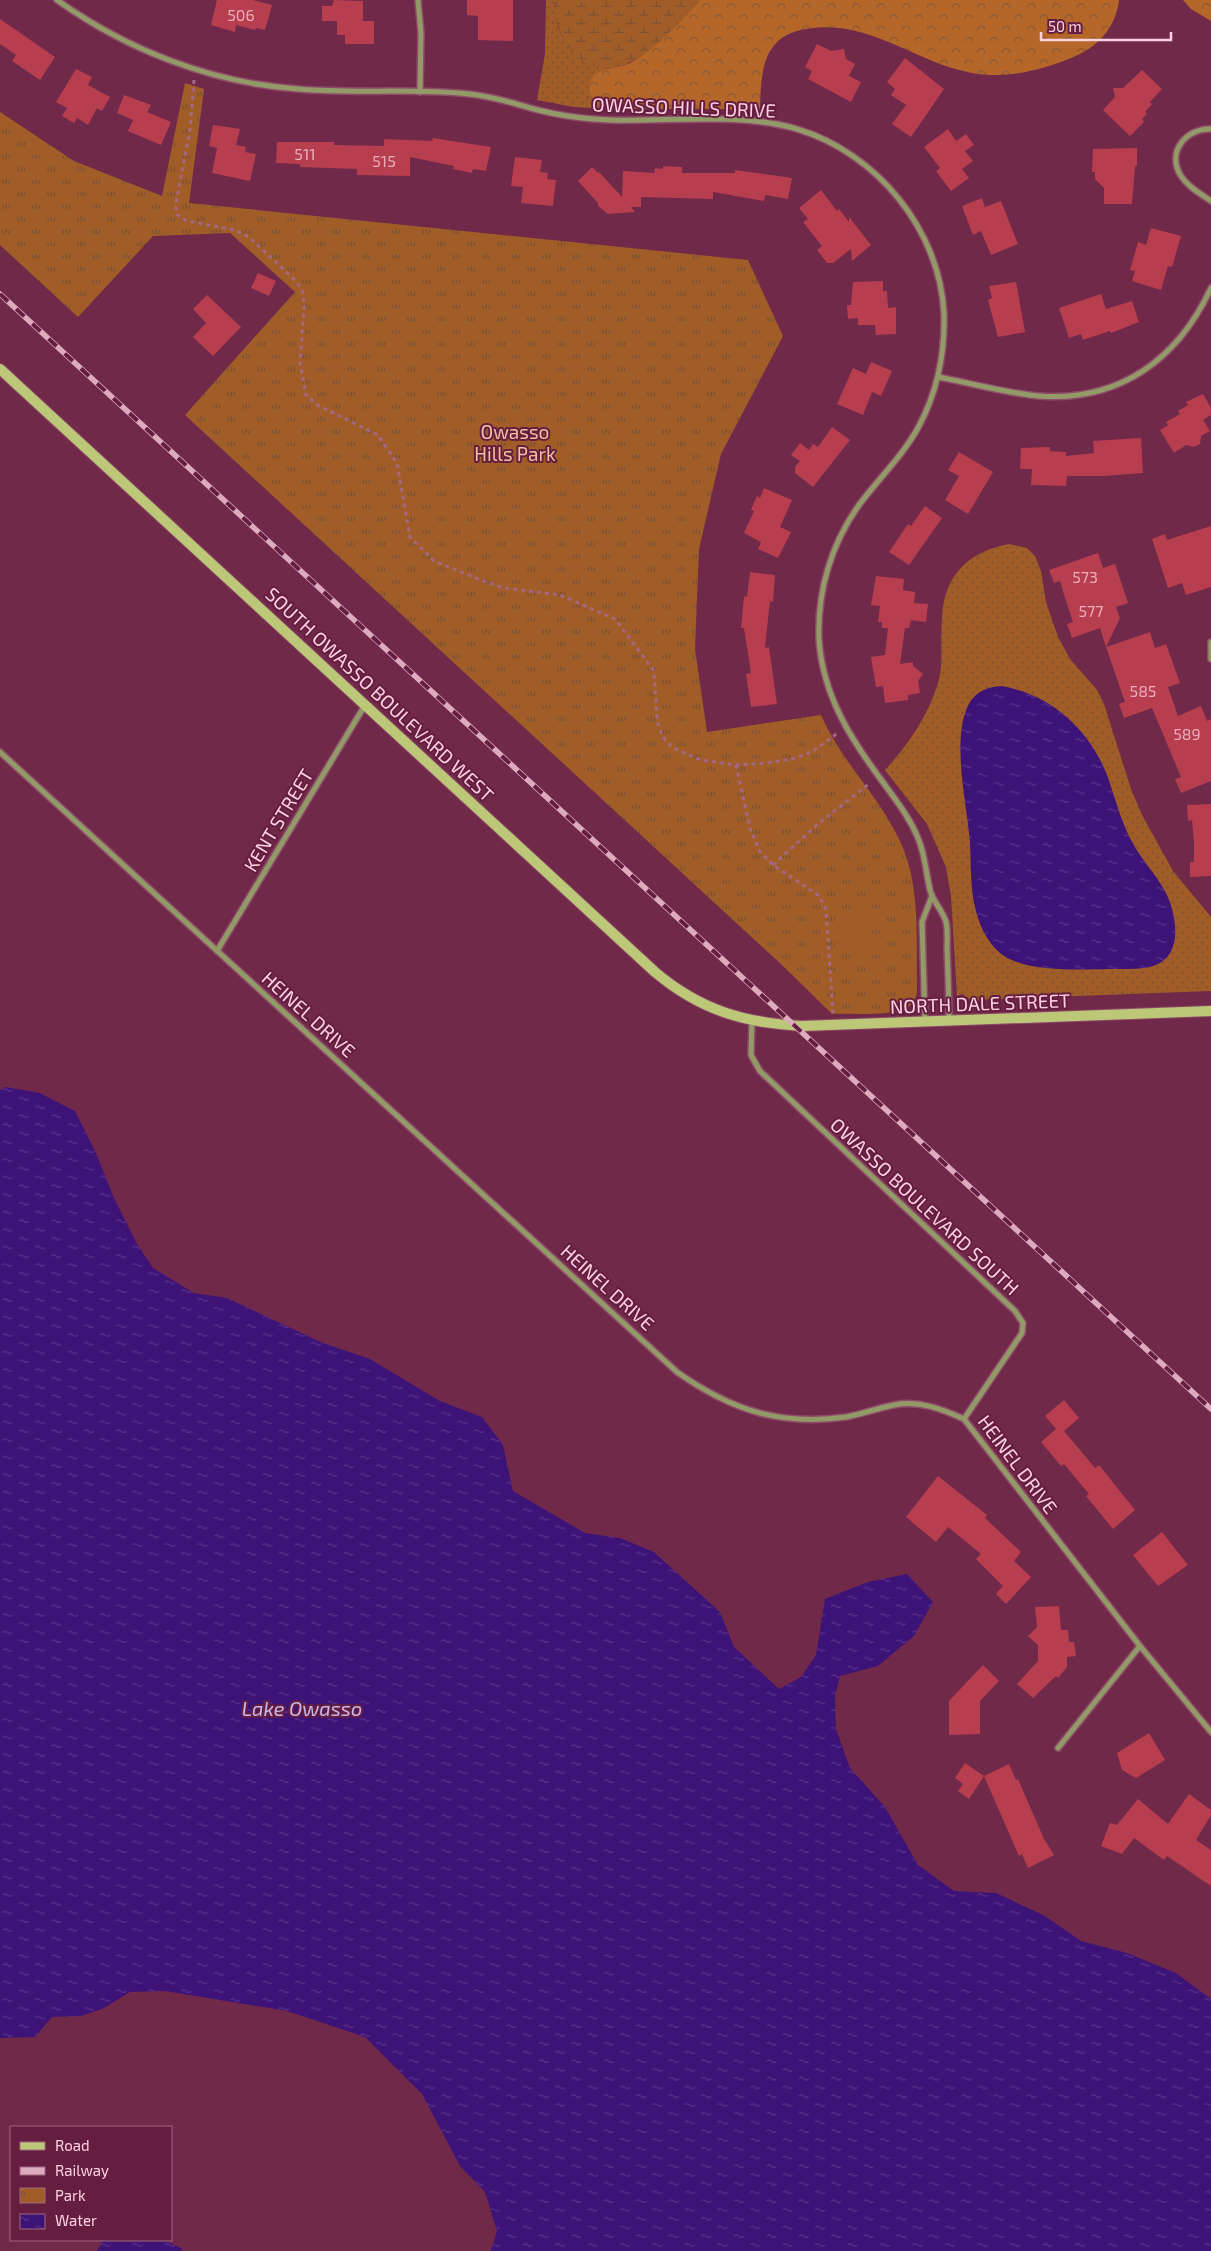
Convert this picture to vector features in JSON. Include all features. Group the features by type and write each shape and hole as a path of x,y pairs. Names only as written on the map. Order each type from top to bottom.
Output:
{"street":[{"name":"OWASSO HILLS DRIVE","path":"57,0 117,37 155,55 195,69 244,82 294,89 474,94 574,117 608,120 738,120 771,123 799,130 829,142 857,158 879,177 901,201 919,228 932,258 940,285 944,310 944,339 938,377 930,402 917,430 845,527 833,553 824,581 820,609 819,642 824,674 833,702 845,728 906,814 920,840 932,896 946,921 950,1021"},
{"path":"418,0 421,33 420,92"},
{"path":"1211,129 1196,131 1183,139 1176,150 1181,175 1188,184 1211,201"},
{"path":"938,377 1041,396 1068,396 1096,391 1121,383 1147,369 1167,353 1185,334 1200,312 1211,288"},
{"name":"SOUTH OWASSO BOULEVARD WEST","path":"0,369 668,983 688,997 706,1006 752,1020"},
{"path":"1211,642 1211,659"},
{"name":"KENT STREET","path":"217,951 366,704"},
{"name":"HEINEL DRIVE","path":"0,752 677,1372 703,1390 728,1404 752,1412 788,1419 820,1420 849,1416 897,1404 919,1404 940,1408 964,1419 1140,1646 1211,1732"},
{"path":"925,1022 922,922 932,896"},
{"name":"NORTH DALE STREET","path":"752,1020 788,1025 834,1026 1211,1011"},
{"name":"OWASSO BOULEVARD SOUTH","path":"752,1020 751,1055 760,1071 1015,1311 1023,1323 1022,1332 964,1419"},
{"path":"1058,1748 1140,1646"}],"path":[{"path":"195,69 190,130 176,204 176,214 188,221 235,230 249,237 296,281 303,292 304,299 300,363 306,395 319,406 378,435 397,463 410,537 434,561 486,582 504,588 560,595 615,619 654,670 657,720 662,736 673,748 701,760 736,765 792,759 812,752 845,728"},
{"path":"736,765 750,828 760,852 773,865 818,894 826,909 834,1026"},
{"path":"773,865 818,824 878,776"}],"green space":[{"path":"546,0 554,0 559,29 567,44 573,50 598,66 615,69 604,70 601,107 608,109 574,107 537,100 545,54"},
{"path":"554,0 700,0 661,41 629,63 612,68 595,67 579,58 573,52 560,32"},
{"path":"700,0 1119,0 1114,19 1104,36 1097,43 1080,54 1059,63 1022,73 985,75 951,68 871,35 829,27 806,29 791,33 772,48 766,59 763,71 760,111 608,109 595,101 589,87 593,77 606,69 632,62 650,50"},
{"path":"1183,0 1211,0 1211,21 1191,9"},
{"name":"Owasso Hills Park","path":"185,83 204,89 189,203 748,260 783,336 721,454 699,549 695,649 707,732 821,715 839,748 882,809 907,858 914,895 917,933 917,991 910,1006 895,1012 832,1014 782,965 185,415 295,292 230,233 153,236 78,317 0,245 0,112 74,161 162,196"},
{"path":"1009,544 1027,548 1035,556 1041,571 1046,602 1058,637 1070,659 1097,690 1104,704 1131,789 1142,815 1173,871 1211,917 1211,991 971,1000 962,994 957,996 951,896 946,867 927,824 885,770 916,729 934,695 941,667 944,603 953,578 970,560 994,548"},
{"path":"870,914 872,952 838,954 836,916"}],"water":[{"path":"1002,686 1037,697 1052,706 1079,729 1099,758 1127,832 1165,891 1172,908 1175,939 1168,957 1160,963 1150,967 1133,969 1056,969 1024,964 1011,960 1000,953 982,929 974,903 971,877 970,842 962,774 961,738 967,708 973,698 981,691"},
{"name":"Lake Owasso","path":"6,1087 40,1093 75,1111 96,1153 114,1198 137,1244 153,1268 194,1293 227,1298 323,1343 370,1359 440,1401 482,1417 503,1445 513,1491 585,1533 620,1538 654,1552 720,1612 734,1647 779,1689 801,1677 816,1655 825,1599 868,1582 907,1574 933,1602 914,1636 878,1666 840,1676 835,1696 836,1729 850,1768 885,1807 918,1865 954,1891 996,1893 1045,1916 1081,1941 1127,1953 1176,1973 1211,1999 1211,2251 491,2251 497,2231 485,2192 460,2166 422,2094 365,2037 287,2011 165,1991 130,1992 102,2009 81,2016 52,2017 35,2037 0,2038 0,1090"},
{"path":"102,2241 166,2241 181,2248 182,2251 97,2251"}],"building":[{"path":"217,0 253,0 272,5 265,30 256,28 255,30 236,25 235,32 211,25"},
{"path":"334,0 363,1 363,21 374,21 374,44 345,44 345,35 337,35 337,21 322,21 322,6 332,6"},
{"path":"467,0 513,0 513,41 478,40 478,16 467,15"},
{"path":"0,19 55,57 40,80 12,61 16,55 0,44"},
{"path":"817,44 831,51 844,49 846,59 855,64 849,76 861,82 851,102 808,79 812,71 805,67"},
{"path":"905,58 944,89 911,137 892,124 906,105 891,95 895,89 887,82"},
{"path":"76,69 92,77 88,85 110,97 102,111 97,108 88,125 77,118 74,123 62,116 67,108 56,102"},
{"path":"1142,70 1162,89 1150,102 1152,104 1142,119 1144,122 1130,136 1103,110 1115,97 1113,88 1123,88"},
{"path":"124,95 151,105 147,112 171,122 161,145 128,131 133,120 117,113"},
{"path":"213,125 240,129 236,145 246,147 245,152 256,154 250,181 212,173 217,148 209,146"},
{"path":"948,129 956,141 966,134 974,145 965,151 973,161 962,169 969,178 951,191 936,171 940,168 924,147"},
{"path":"433,138 491,147 486,171 473,169 472,173 453,169 454,166 410,157 410,176 357,175 357,169 300,167 300,164 276,163 277,142 334,142 334,145 384,146 384,139 432,141"},
{"path":"1137,148 1137,166 1135,166 1132,204 1104,204 1104,188 1095,179 1095,172 1092,172 1093,149"},
{"path":"515,157 542,160 540,172 548,173 547,179 556,180 553,206 521,203 523,187 511,186"},
{"path":"663,166 682,167 682,173 735,173 735,170 792,178 788,199 765,195 764,201 713,192 713,199 641,197 641,207 631,207 635,212 608,214 598,206 598,203 578,181 592,167 622,197 623,171 654,173 655,168 663,169"},
{"path":"821,190 837,211 839,209 849,222 849,217 871,245 852,261 851,249 833,263 827,263 817,250 822,246 803,222 808,219 799,208"},
{"path":"982,198 985,207 1001,201 1018,244 991,255 981,231 973,235 962,206"},
{"path":"1151,228 1181,236 1172,267 1168,266 1161,290 1132,281 1135,271 1130,270 1138,242 1146,245"},
{"path":"258,273 276,281 269,296 251,288"},
{"path":"883,281 883,291 887,291 888,308 896,307 896,334 876,335 875,325 858,325 858,318 848,319 847,305 851,305 853,282"},
{"path":"1016,282 1025,332 998,337 988,300 992,298 989,286"},
{"path":"1101,294 1106,309 1132,301 1139,322 1111,333 1110,331 1083,340 1081,334 1069,338 1059,308"},
{"path":"207,295 241,327 213,356 193,337 206,323 193,309"},
{"path":"871,362 892,371 881,396 872,392 863,415 837,404 853,368 866,374"},
{"path":"1203,394 1211,408 1211,415 1203,420 1210,431 1201,436 1200,444 1194,447 1186,445 1174,453 1160,430 1168,425 1166,422 1180,414 1178,411 1188,405 1186,402"},
{"path":"832,427 850,440 813,487 795,473 795,467 800,461 791,455 800,443 809,450 813,444 818,447"},
{"path":"1141,438 1143,473 1067,476 1066,486 1031,485 1032,469 1020,469 1021,448 1050,447 1050,451 1066,452 1066,456 1094,453 1093,441"},
{"path":"959,452 993,472 968,514 945,500 959,476 948,470"},
{"path":"764,488 792,500 780,527 791,532 778,558 758,549 761,542 744,533 754,511 751,510 757,496 760,498"},
{"path":"925,506 942,518 909,565 889,552 908,524 911,526"},
{"path":"1211,526 1211,587 1186,595 1182,583 1168,588 1152,539 1165,534 1167,540"},
{"path":"1098,553 1103,568 1115,564 1128,603 1116,607 1120,618 1106,647 1100,628 1072,638 1067,624 1073,622 1060,581 1054,583 1049,570"},
{"path":"750,572 775,575 773,602 770,601 765,648 769,647 777,704 751,707 746,674 751,673 744,628 741,628 744,596 747,597"},
{"path":"876,576 904,579 903,590 915,592 914,603 928,604 926,622 911,620 909,628 905,628 900,664 913,662 913,666 923,674 918,681 920,693 908,695 908,700 885,703 883,686 876,687 871,657 885,655 888,628 882,628 882,622 878,622 880,606 871,605"},
{"path":"1150,632 1155,648 1166,644 1180,683 1168,687 1178,716 1201,706 1207,721 1211,719 1211,781 1181,793 1175,779 1181,777 1152,708 1124,718 1119,704 1125,702 1106,647"},
{"path":"1211,804 1211,876 1190,877 1190,862 1194,862 1194,842 1192,820 1188,821 1187,805"},
{"path":"1064,1400 1079,1418 1064,1431 1095,1468 1099,1465 1135,1510 1113,1529 1086,1496 1089,1494 1064,1464 1061,1466 1041,1442 1056,1429 1045,1416"},
{"path":"938,1476 987,1515 985,1518 1021,1552 1014,1561 1031,1577 1006,1604 996,1594 1003,1586 976,1559 981,1554 948,1527 936,1542 906,1517"},
{"path":"1162,1532 1188,1565 1158,1586 1133,1555"},
{"path":"1059,1606 1061,1630 1068,1630 1069,1642 1074,1642 1076,1656 1067,1657 1067,1667 1058,1678 1056,1676 1033,1698 1017,1684 1038,1661 1038,1645 1028,1636 1037,1627 1035,1607"},
{"path":"983,1665 999,1681 980,1701 980,1734 949,1735 949,1701"},
{"path":"1149,1733 1165,1760 1136,1778 1122,1770 1117,1753"},
{"path":"965,1763 984,1776 969,1799 958,1791 963,1784 955,1778"},
{"path":"1009,1764 1016,1780 1018,1779 1044,1839 1054,1855 1028,1868 1022,1854 1019,1856 984,1776"},
{"path":"1189,1794 1211,1810 1211,1815 1196,1840 1211,1850 1211,1886 1167,1856 1164,1860 1134,1838 1122,1854 1101,1846 1110,1823 1117,1825 1138,1799 1168,1824"}],"railway":[{"path":"0,294 1211,1409"}]}
